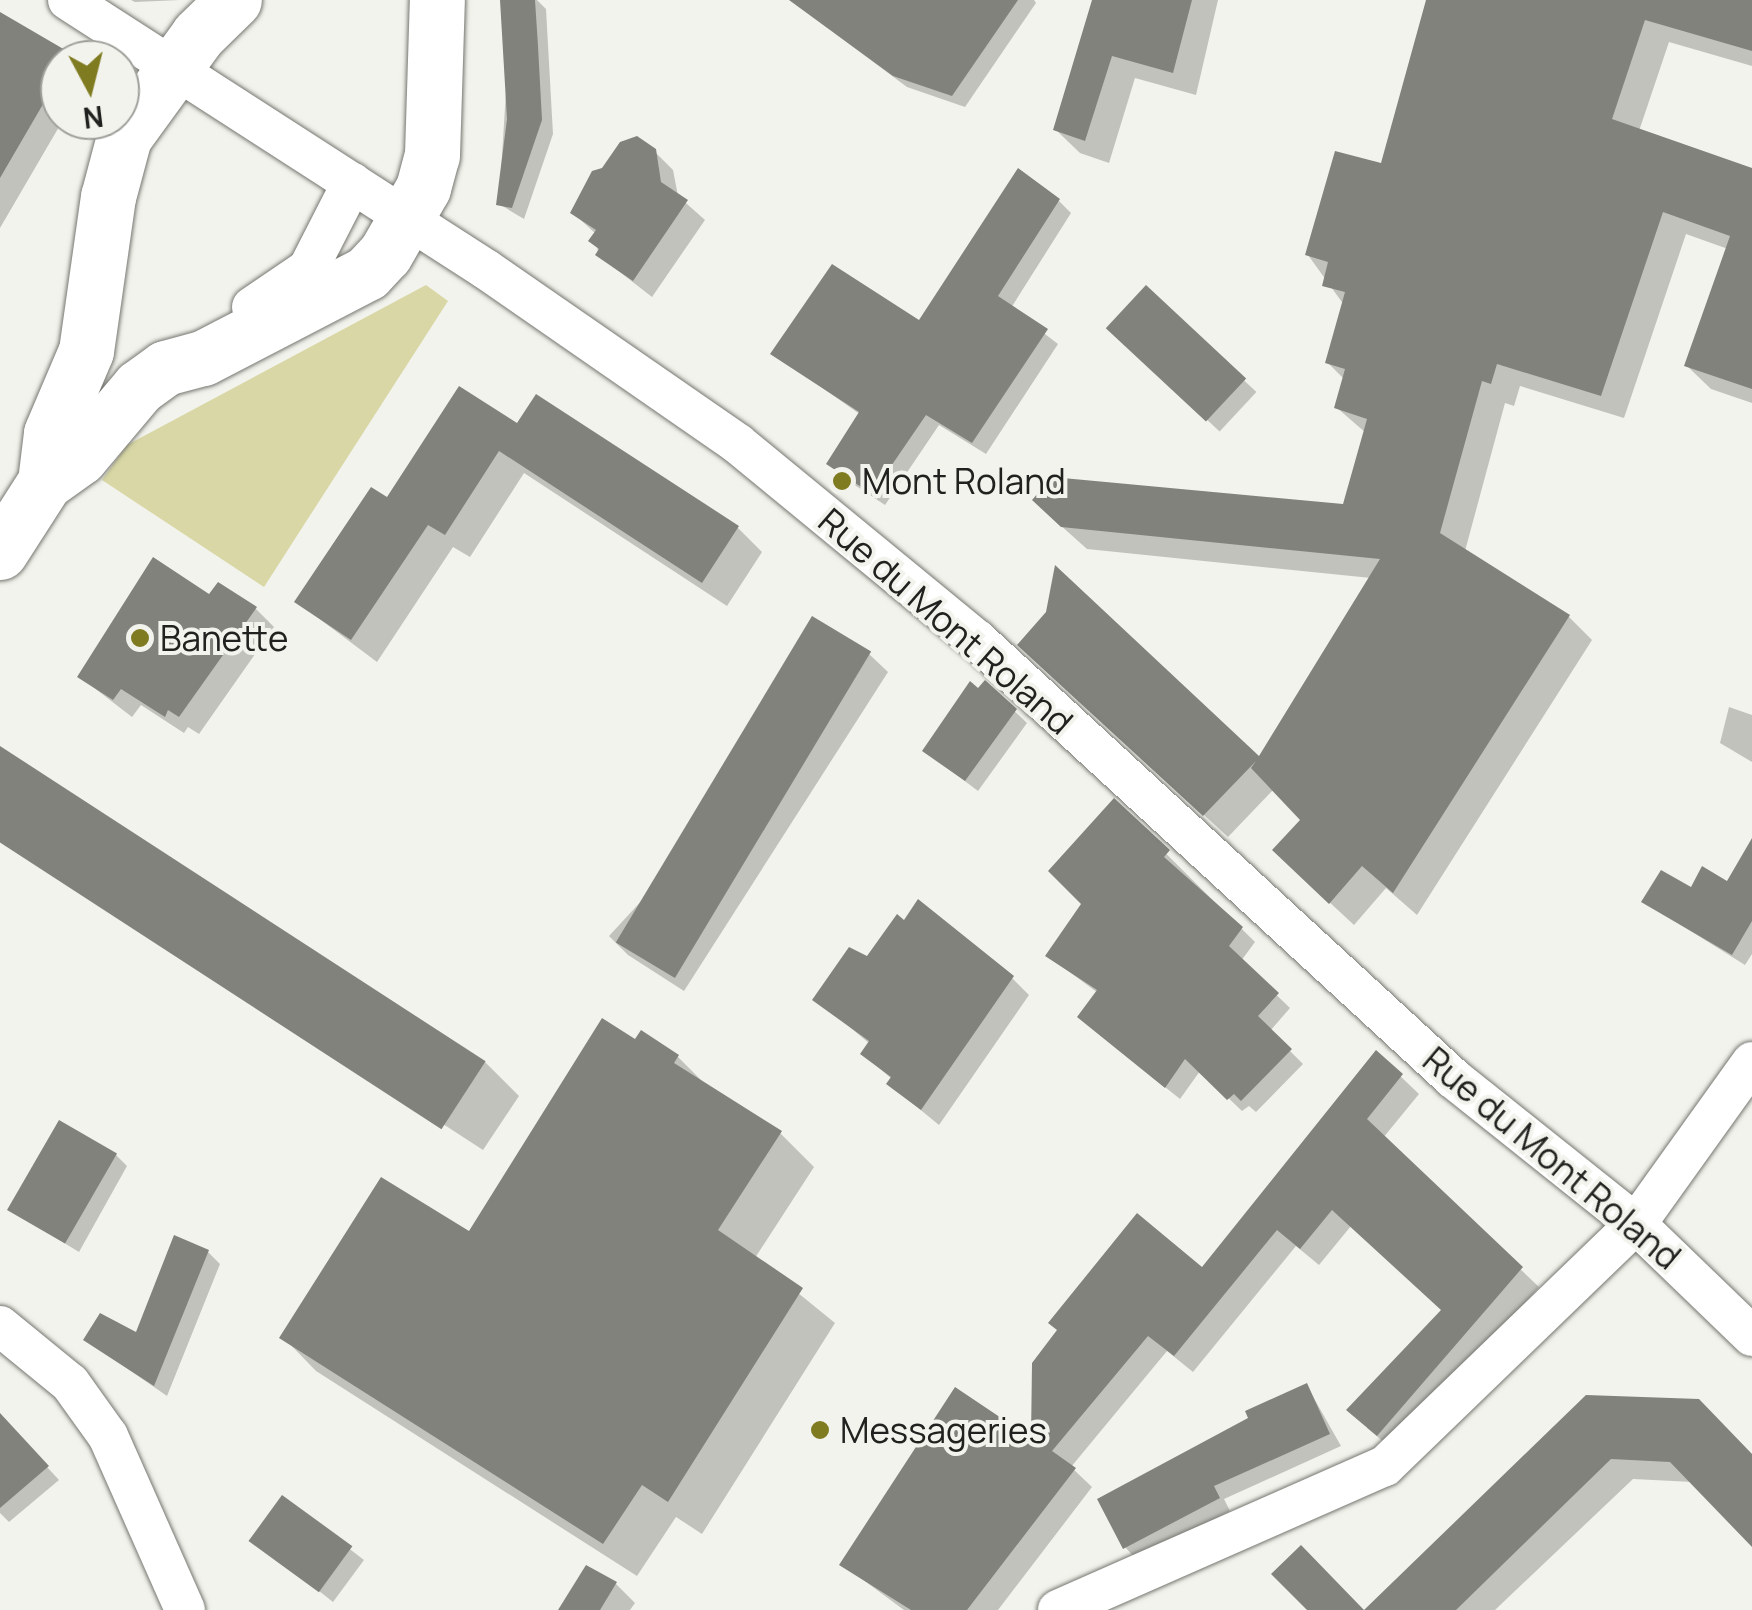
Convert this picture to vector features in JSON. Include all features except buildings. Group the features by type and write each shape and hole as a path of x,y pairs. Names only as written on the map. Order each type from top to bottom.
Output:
{"main road":[{"path":"44,482 51,433 86,351 115,166 124,138 173,67 234,0"},
{"path":"0,552 44,482 80,457 139,386 166,368 203,358 367,273 407,218 423,188 437,120 437,0"}],"street":[{"name":"Rue du Mont Roland","path":"68,0 407,218 738,444 977,640 1453,1078 1636,1224 1752,1336"},
{"path":"166,368 187,343 308,269 352,183"},
{"path":"1058,1610 1386,1466 1636,1224 1752,1062"},
{"path":"0,1326 70,1384 108,1436 185,1610"}],"green space":[{"path":"426,285 448,301 264,587 102,480 127,445"}],"place":[{"name":"Mont Roland","path":"842,481"},
{"name":"Banette","path":"140,638"},
{"name":"Messageries","path":"820,1430"}]}
